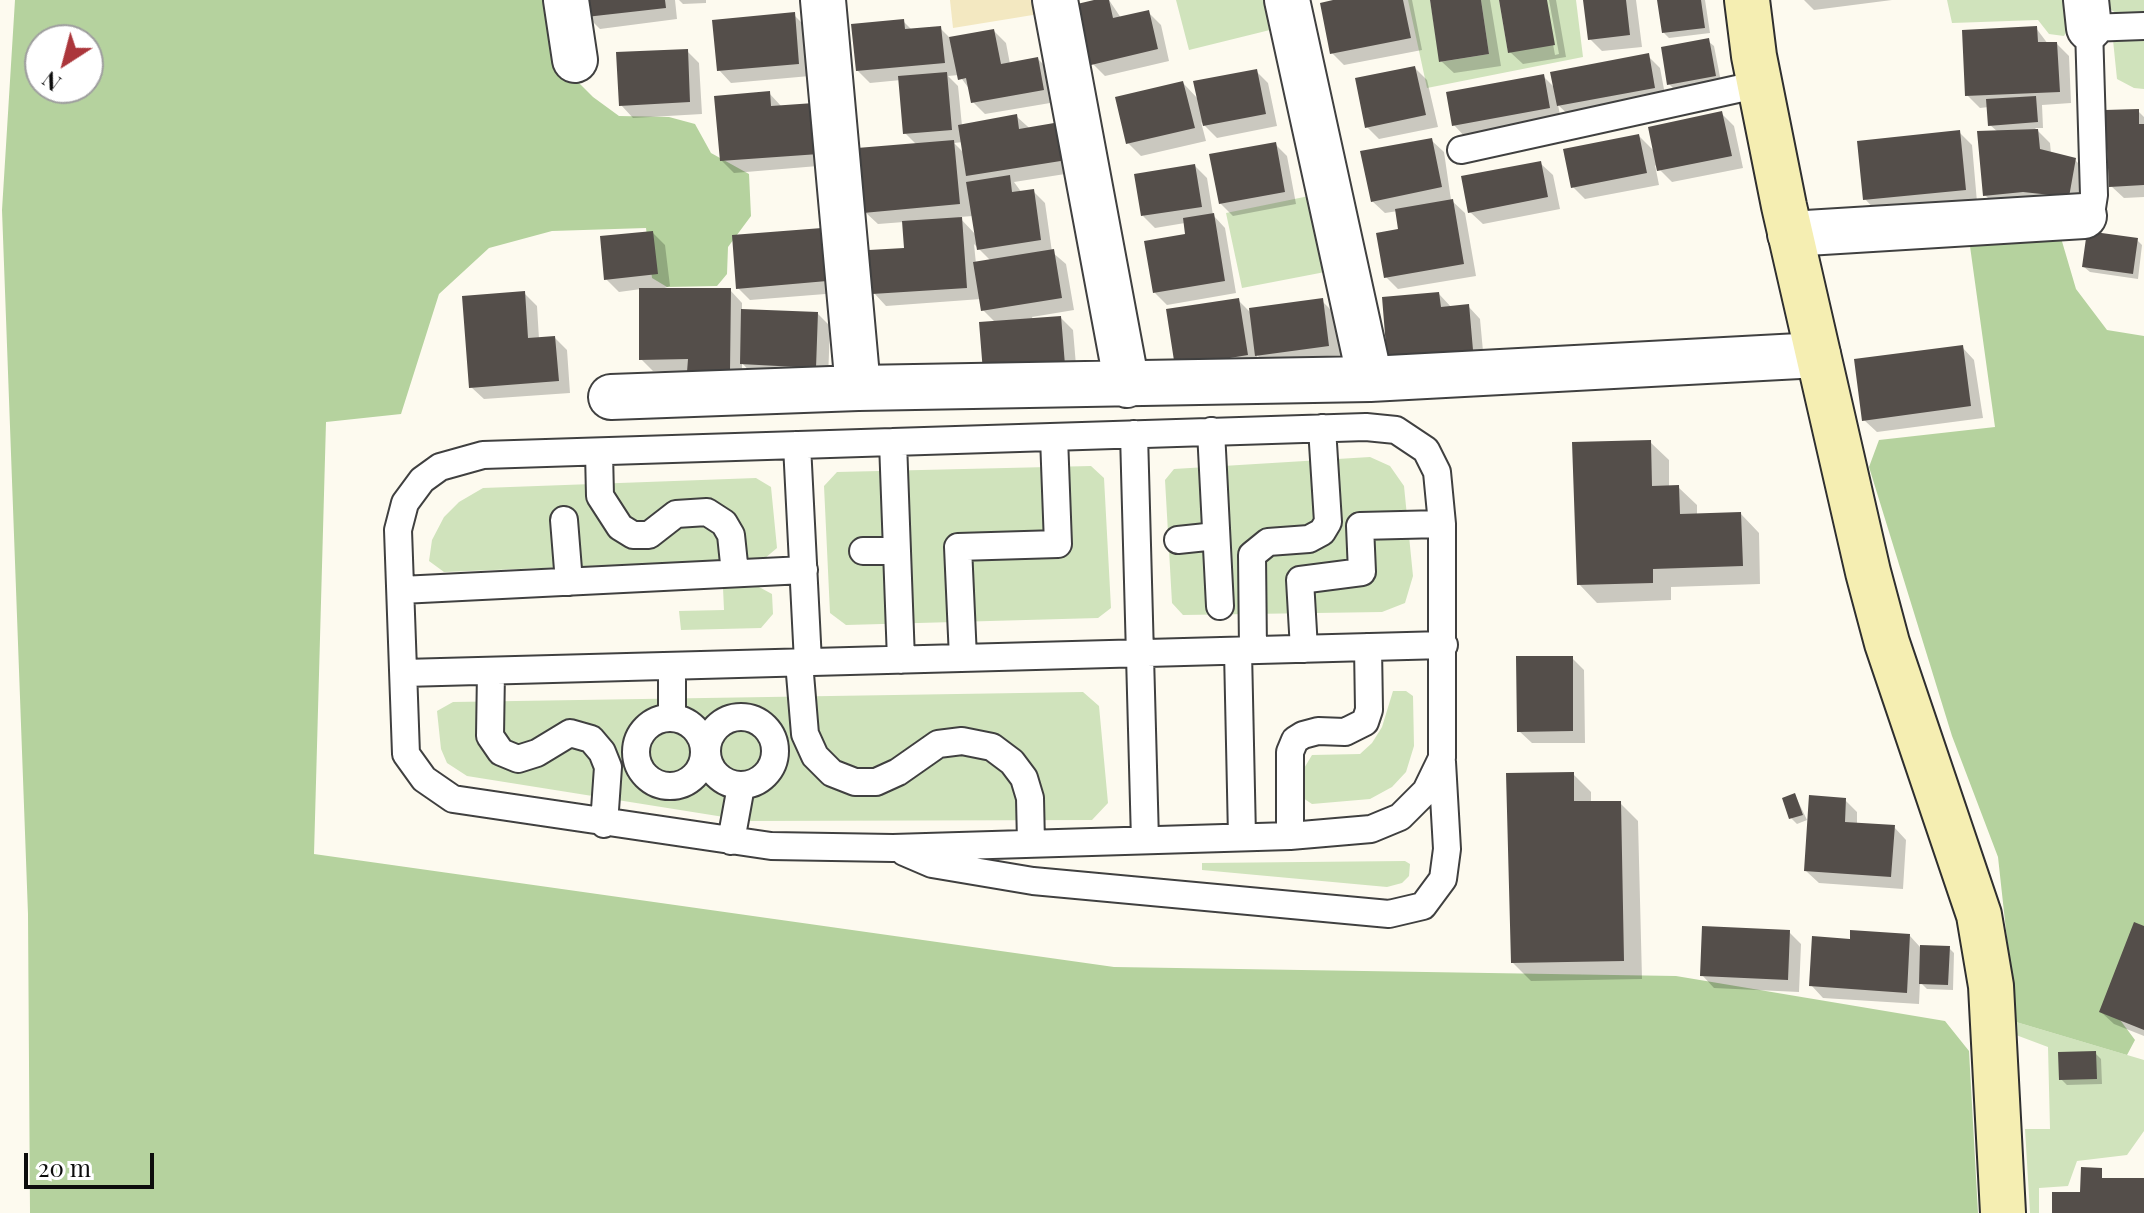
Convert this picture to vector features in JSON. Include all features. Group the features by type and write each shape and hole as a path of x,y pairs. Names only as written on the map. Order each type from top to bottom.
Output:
{"street":[{"path":"566,0 575,60"},
{"path":"823,0 858,388"},
{"path":"1055,0 1127,385"},
{"path":"1287,0 1370,379"},
{"path":"1747,0 1790,234 1887,643 1979,915 1991,986 2003,1213"},
{"path":"1790,234 2084,216"},
{"path":"611,397 858,388 1370,379 1818,355"}],"lane":[{"path":"2084,216 2092,208 2094,195 2088,14 2144,26"},
{"path":"1461,150 1760,84"},
{"path":"1242,837 1246,650 1252,555 1268,542 1309,539 1322,532 1328,522 1322,428"},
{"path":"893,848 932,864 1033,881 1389,914 1423,906 1443,879 1447,849 1442,758 1442,524 1437,472 1426,450 1396,430 1211,431 483,455 440,467 422,480 405,503 398,530 406,754 424,779 453,799 604,824 771,846 893,848 1290,836 1371,829 1400,817 1426,791 1442,758"},
{"path":"1211,431 1220,606"},
{"path":"1134,434 1145,840"},
{"path":"963,658 958,547 1058,544 1054,437"},
{"path":"893,442 901,660"},
{"path":"797,445 804,570 805,734 815,756 832,773 855,782 876,782 898,772 938,744 962,741 992,747 1012,762 1024,778 1030,798 1031,843"},
{"path":"599,452 600,496 620,527 633,535 649,535 676,514 707,512 724,523 731,535 735,573"},
{"path":"564,520 569,582"},
{"path":"1304,649 1300,580 1362,572 1360,526 1442,524"},
{"path":"1178,540 1216,536"},
{"path":"863,551 897,551"},
{"path":"401,590 804,570"},
{"path":"404,673 1444,645"},
{"path":"1290,836 1290,752 1295,740 1318,731 1345,732 1365,722 1369,710 1368,647"},
{"path":"672,666 672,718"},
{"path":"491,671 490,736 501,752 518,759 537,753 570,733 591,739 602,752 608,767 604,824"},
{"path":"672,718 651,723 637,740 638,762 650,780 660,784 683,784 700,768 706,745 712,733 730,719 753,719 770,731 775,741 774,762 761,780 741,786 729,783 711,768 706,745 693,726 672,718"},
{"path":"731,841 741,786"}],"green space":[{"path":"15,0 556,0 569,73 593,97 619,116 669,117 695,124 711,153 749,174 751,216 728,247 727,274 717,286 667,287 652,278 646,228 552,231 489,248 439,294 401,414 326,422 314,854 1114,967 1676,976 1945,1021 1969,1051 1978,1213 30,1213 28,914 2,210"},
{"path":"1176,0 1271,0 1278,28 1189,50"},
{"path":"1408,0 1430,0 1440,62 1489,54 1481,0 1499,0 1508,52 1547,0 1576,0 1583,57 1427,88"},
{"path":"1947,0 2071,0 2073,21 2064,36 2049,34 2038,20 1952,23"},
{"path":"2108,0 2144,0 2144,13 2116,13 2107,7"},
{"path":"2113,40 2144,40 2144,89 2134,88 2117,79"},
{"path":"1309,196 1325,272 1242,288 1226,213"},
{"path":"2061,238 2076,289 2107,330 2144,336 2144,935 2109,1005 2135,1040 2127,1055 2016,1022 1998,857 1952,736 1869,467 1879,440 1995,427 1969,239"},
{"path":"1370,457 1390,466 1404,486 1413,576 1405,603 1382,612 1183,615 1172,603 1165,480 1174,469"},
{"path":"1091,466 1104,478 1111,608 1098,618 846,625 830,613 824,486 837,472"},
{"path":"756,478 771,487 777,548 764,559 444,572 429,561 432,540 444,517 459,502 483,488"},
{"path":"759,587 772,594 773,614 761,628 681,630 679,611 724,610 723,588"},
{"path":"1393,691 1406,691 1413,696 1414,746 1406,772 1392,787 1370,799 1312,804 1303,798 1303,770 1312,755 1360,754 1382,727"},
{"path":"1083,692 1099,706 1108,803 1092,820 749,821 467,776 447,763 441,749 437,711 453,702"},
{"path":"1405,861 1410,864 1409,876 1402,883 1387,887 1202,870 1202,863"},
{"path":"2016,1022 2144,1060 2144,1131 2127,1155 2077,1161 2068,1186 2039,1188 2039,1213 2030,1213 2025,1129 2050,1129 2048,1047 2016,1035"}],"sand":[{"path":"950,0 1037,0 1039,14 953,28"}],"building":[{"path":"583,0 665,0 666,8 586,17"},
{"path":"1109,0 1113,18 1149,10 1158,49 1091,65 1077,4"},
{"path":"1333,0 1403,0 1411,38 1330,54 1320,3"},
{"path":"1430,0 1481,0 1489,54 1439,62"},
{"path":"1499,0 1547,0 1555,45 1508,53"},
{"path":"1583,0 1626,0 1630,35 1588,40"},
{"path":"1657,0 1701,0 1705,28 1662,33"},
{"path":"795,12 799,64 717,71 712,20"},
{"path":"904,19 905,29 941,26 945,63 856,71 851,24"},
{"path":"2037,26 2038,42 2057,42 2060,92 1965,96 1962,30"},
{"path":"994,29 1001,64 1038,57 1044,90 971,103 966,78 958,80 949,37"},
{"path":"1709,38 1716,76 1667,85 1661,47"},
{"path":"688,49 690,102 619,106 616,52"},
{"path":"1649,53 1655,88 1557,106 1550,72"},
{"path":"1415,66 1426,115 1365,128 1355,78"},
{"path":"1257,69 1266,114 1203,126 1193,81"},
{"path":"947,72 952,130 903,134 898,76"},
{"path":"1544,74 1550,108 1452,126 1446,92"},
{"path":"1183,81 1195,128 1126,144 1115,97"},
{"path":"770,91 771,106 814,103 819,154 720,161 714,96"},
{"path":"2036,96 2038,122 1988,126 1986,99"},
{"path":"2139,109 2139,124 2144,124 2144,185 2109,187 2105,110"},
{"path":"1722,111 1732,156 1657,171 1648,127"},
{"path":"1017,114 1019,129 1060,122 1067,160 966,176 958,125"},
{"path":"2038,129 2040,149 2076,158 2069,197 2023,192 1983,196 1977,131"},
{"path":"1960,130 1966,190 1863,200 1857,141"},
{"path":"1639,134 1647,173 1571,188 1563,149"},
{"path":"1432,138 1442,187 1371,202 1360,151"},
{"path":"954,140 960,204 863,213 857,148"},
{"path":"1276,142 1285,192 1219,204 1209,154"},
{"path":"1541,161 1548,197 1468,213 1461,176"},
{"path":"1195,164 1202,207 1141,216 1134,174"},
{"path":"1010,175 1012,192 1034,189 1041,240 977,250 966,182"},
{"path":"1453,199 1464,264 1384,278 1376,233 1398,229 1395,209"},
{"path":"1214,213 1225,281 1153,293 1144,241 1185,234 1183,218"},
{"path":"962,217 967,288 872,294 869,250 904,248 902,221"},
{"path":"822,228 827,281 736,289 732,235"},
{"path":"653,231 658,274 604,280 600,236"},
{"path":"2087,231 2138,238 2133,274 2082,267"},
{"path":"1054,249 1062,298 981,311 973,262"},
{"path":"639,288 731,288 730,372 687,372 688,359 639,360"},
{"path":"525,291 528,338 555,336 559,381 469,388 462,296"},
{"path":"1439,292 1441,307 1469,304 1473,350 1387,359 1382,297"},
{"path":"1239,298 1248,355 1175,367 1166,309"},
{"path":"1323,298 1329,346 1255,356 1249,308"},
{"path":"741,309 818,312 816,368 740,364"},
{"path":"1061,316 1065,365 983,372 979,322"},
{"path":"1963,345 1971,406 1862,421 1854,359"},
{"path":"1651,440 1652,486 1679,485 1680,514 1741,512 1743,566 1653,569 1653,583 1577,585 1572,442"},
{"path":"1516,656 1573,656 1573,731 1517,732"},
{"path":"1574,772 1574,801 1621,801 1624,961 1511,963 1506,773"},
{"path":"1795,793 1803,815 1789,819 1782,798"},
{"path":"1809,795 1846,798 1845,822 1895,825 1891,877 1804,871"},
{"path":"2134,922 2144,926 2144,1030 2099,1012"},
{"path":"1702,926 1790,930 1788,980 1700,976"},
{"path":"1850,930 1910,934 1907,993 1809,986 1812,936 1850,939"},
{"path":"1920,945 1950,946 1948,985 1919,984"},
{"path":"2096,1051 2097,1079 2059,1080 2058,1052"},
{"path":"2081,1167 2102,1168 2102,1178 2144,1178 2144,1213 2052,1213 2052,1192 2080,1192"}]}
